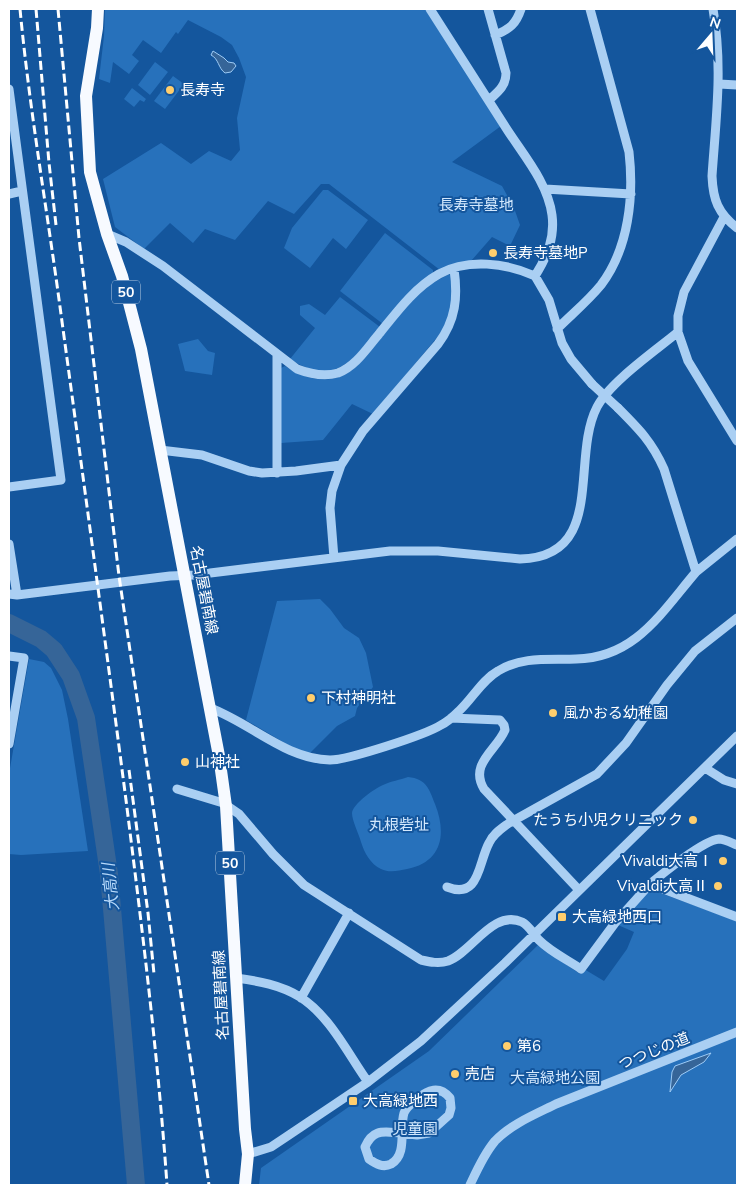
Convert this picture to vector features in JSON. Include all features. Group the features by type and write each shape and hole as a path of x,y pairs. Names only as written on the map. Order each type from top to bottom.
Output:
{"main road":[{"name":"名古屋碧南線","path":"98,9 97,28 86,96 90,172 107,234 122,276 141,349 220,756 226,806 248,1154 245,1185"}],"street":[{"path":"430,9 545,189 552,214 552,237 549,250 535,276"},
{"path":"488,9 506,80 504,86 489,100"},
{"path":"495,35 512,27 521,9"},
{"path":"558,329 591,296 610,269 624,236 631,194 629,152 590,9"},
{"path":"713,9 718,46 719,84 712,176 714,195 719,210 737,228"},
{"path":"719,84 737,85"},
{"path":"9,89 61,480 9,487"},
{"path":"545,189 631,194"},
{"path":"9,194 22,191"},
{"path":"724,217 684,292 678,316 678,332 688,361 737,441"},
{"path":"107,234 126,242 163,266 297,369 308,373 327,375 339,372 359,358 420,287 440,274 469,265 499,265 520,269 535,276 549,300 558,329 571,360 592,384 645,435 658,454 696,572"},
{"path":"334,558 330,508 332,491 342,465 363,431 448,330 457,299 454,269"},
{"path":"9,544 13,595 390,551 414,550 534,559 542,557 557,550 569,537 580,512 590,426 604,395 678,332"},
{"path":"277,473 278,356"},
{"path":"160,450 202,455 249,471 262,473 342,465"},
{"path":"210,708 226,714 291,752 306,757 332,760 353,756 403,740 441,726 498,671 519,662 534,659 593,658 621,650 651,625 696,572 737,539"},
{"path":"447,887 454,890 463,890 472,885 478,876 484,852 496,832 597,774 626,743 667,685 695,650 737,618"},
{"path":"9,656 24,658 11,714 9,744"},
{"path":"451,718 493,718 500,720 504,725 503,735 478,772 480,782 484,789 579,890"},
{"path":"248,1154 271,1147 368,1082 421,1040 534,935 737,736"},
{"path":"705,768 724,780 737,784"},
{"path":"177,789 219,800 239,814 292,875 317,894 422,960 432,962 447,961 457,956 497,922 516,920 523,922 541,943 581,969 615,923 650,884 686,856 713,840 720,839 737,845"},
{"path":"650,884 737,917"},
{"path":"301,998 349,913"},
{"path":"236,978 259,981 301,998 322,1017 368,1082"},
{"name":"つつじの道","path":"470,1185 480,1163 495,1141 507,1131 532,1116 556,1104 737,1032"},
{"path":"401,1133 377,1132 372,1135 365,1147 369,1159 382,1166 389,1165 395,1161 401,1148 401,1133 404,1113 407,1107 427,1090 441,1091 450,1098 451,1108 449,1115 429,1133 417,1135 401,1133"}],"green space":[{"name":"長寿寺墓地","path":"105,9 425,9 501,126 452,162 502,186 514,208 520,225 510,246 492,237 471,261 440,270 329,184 321,184 294,214 268,201 235,240 205,229 193,243 170,223 144,249 115,227 103,179 161,143 191,164 209,151 231,161 240,150 237,118 246,77 232,45 221,37 188,20 178,34 176,32 161,53 143,40 132,55 139,61 129,74 113,62 110,83 99,79"},
{"path":"155,62 168,72 150,95 138,85"},
{"path":"173,76 184,84 165,109 154,101"},
{"path":"132,88 146,99 144,102 140,100 134,107 124,99"},
{"path":"323,190 328,190 368,220 346,249 333,238 310,268 284,248 292,228"},
{"path":"385,233 433,270 433,274 383,324 340,291"},
{"path":"449,274 453,277 454,288 449,323 373,414 352,404 323,440 281,443 281,368 285,366 301,375 319,379 337,378 345,374 365,358 419,293"},
{"path":"340,297 380,327 352,359 342,366 331,370 319,371 290,359 315,328 300,315 300,306 309,304 325,315"},
{"path":"198,339 208,351 215,353 212,375 185,371 178,344"},
{"path":"320,599 344,628 359,638 366,653 373,687 357,708 355,716 337,726 309,754 295,749 246,720 277,601"},
{"path":"29,659 44,662 51,668 62,690 88,851 9,854 9,774"},
{"name":"丸根砦址","path":"408,777 423,782 431,794 441,826 439,845 428,860 419,865 397,871 384,870 377,867 366,854 354,824 353,809 375,789"},
{"name":"大高緑地公園","path":"648,890 737,921 737,1185 259,1185 261,1168 429,1051 538,945 580,974 584,969 604,981 627,949 634,932 618,925"}],"shaded area":[{"path":"213,51 228,62 234,63 236,66 231,72 225,73 223,71 216,59 211,55"},
{"path":"711,1053 704,1062 681,1075 670,1092 672,1072 675,1066"}],"waterway":[{"name":"大高川","path":"9,623 41,639 54,650 71,676 86,718 109,874 136,1185"}],"railway":[{"path":"20,9 126,800 144,944 167,1185"},
{"path":"36,9 56,225"},
{"path":"58,9 79,238 119,576 209,1185"},
{"path":"129,770 154,974"}],"place":[{"name":"長寿寺","path":"170,90"},
{"name":"長寿寺墓地P","path":"493,253"},
{"name":"下村神明社","path":"311,698"},
{"name":"風かおる幼稚園","path":"553,713"},
{"name":"山神社","path":"185,762"},
{"name":"たうち小児クリニック","path":"693,820"},
{"name":"Vivaldi大高Ⅰ","path":"723,861"},
{"name":"Vivaldi大高Ⅱ","path":"718,886"},
{"name":"大高緑地西口","path":"562,917"},
{"name":"第6","path":"507,1046"},
{"name":"売店","path":"455,1074"},
{"name":"大高緑地西","path":"353,1101"}],"park label":[{"name":"児童園","path":"415,1129"}]}
